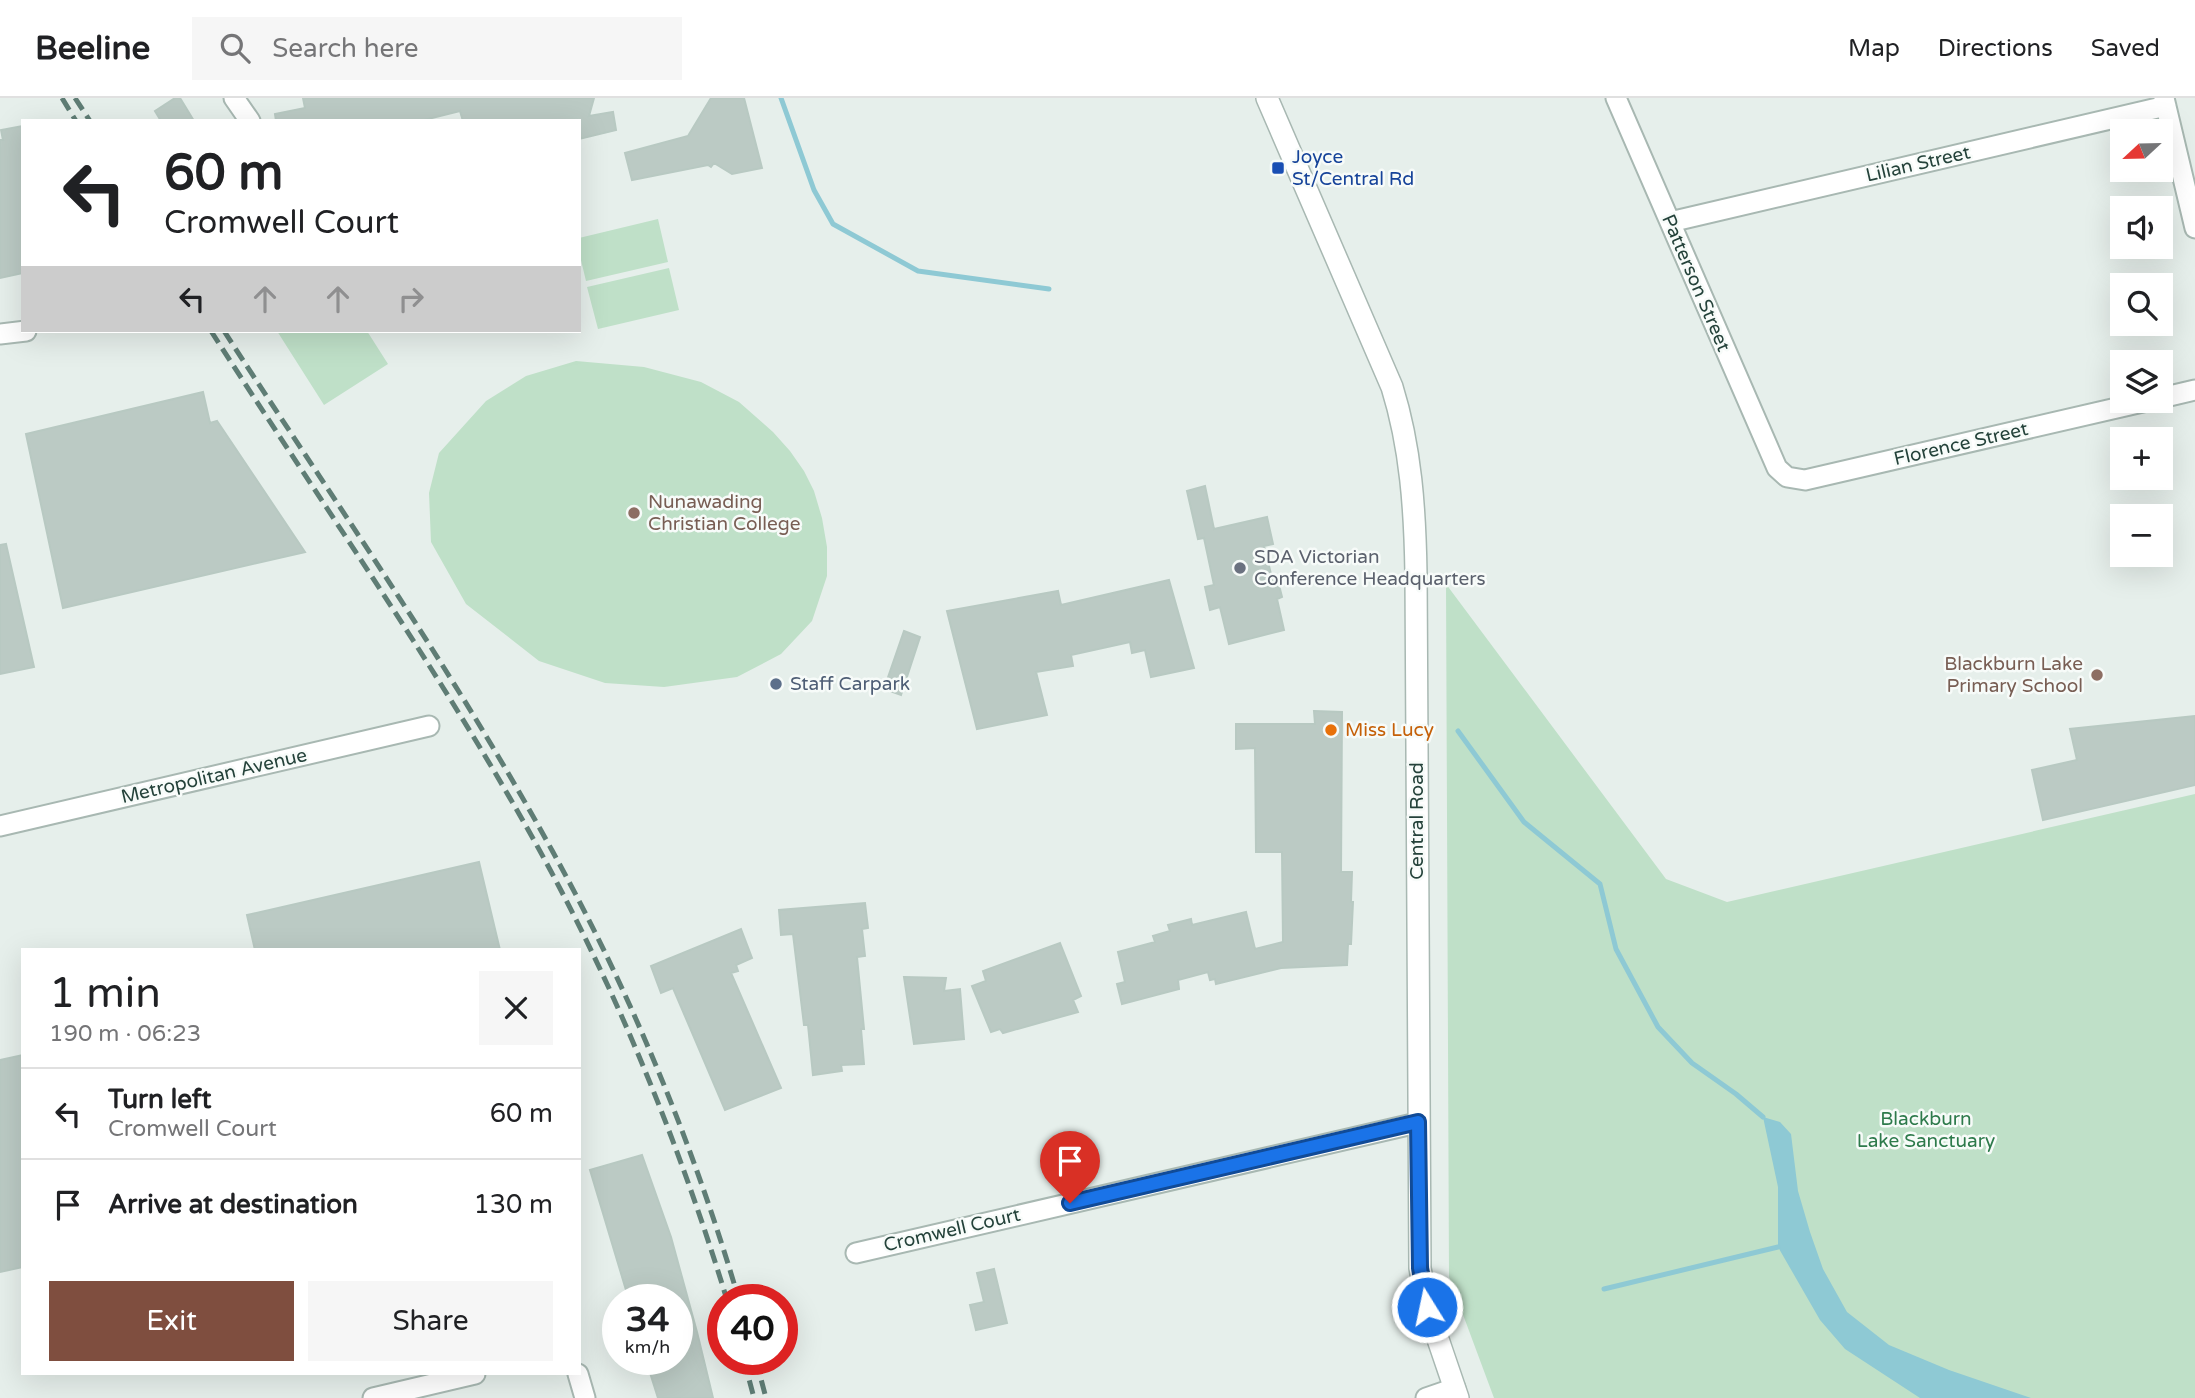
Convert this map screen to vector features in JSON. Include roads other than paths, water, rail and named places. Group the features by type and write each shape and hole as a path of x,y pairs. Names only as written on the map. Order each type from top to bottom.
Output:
{"street":[{"path":"234,98 249,119"},
{"name":"Central Road","path":"1268,98 1392,387 1410,463 1415,513 1416,574 1420,1268 1427,1307 1457,1393"},
{"name":"Patterson Street","path":"1616,98 1776,468"},
{"path":"2165,102 2195,228"},
{"name":"Lilian Street","path":"1670,222 2165,102"},
{"path":"0,334 21,332"},
{"path":"2173,395 2195,390"},
{"name":"Florence Street","path":"1776,468 1787,477 1805,480 2110,410"},
{"name":"Metropolitan Avenue","path":"0,826 429,726"},
{"name":"Cromwell Court","path":"856,1253 1418,1122"},
{"path":"373,1398 471,1375"},
{"path":"578,1375 584,1398"},
{"path":"1426,1398 1457,1393"}],"water":[{"path":"1763,1117 1780,1122 1791,1134 1798,1191 1810,1232 1823,1269 1847,1312 1889,1345 1949,1370 2031,1398 1920,1398 1845,1349 1820,1320 1778,1247 1778,1187"}],"waterway":[{"path":"781,98 814,190 833,224 918,271 1049,289"},
{"path":"1458,731 1524,822 1600,884 1616,949 1658,1027 1692,1063 1763,1117"},
{"path":"1604,1289 1778,1247"}],"railway":[{"path":"62,98 75,119"},
{"path":"75,98 89,119"},
{"path":"212,333 451,700 557,883 640,1058 686,1178 722,1284"},
{"path":"225,333 440,661 522,796 560,865 613,970 661,1078 703,1188 734,1284"},
{"path":"748,1375 754,1398"},
{"path":"760,1375 766,1398"}],"place":[{"name":"Joyce St/Central Rd","path":"1278,168"},
{"name":"Nunawading Christian College","path":"634,513"},
{"name":"SDA Victorian Conference Headquarters","path":"1240,568"},
{"name":"Blackburn Lake Primary School","path":"2097,675"},
{"name":"Staff Carpark","path":"776,684"},
{"name":"Miss Lucy","path":"1331,730"}],"park label":[{"name":"Blackburn Lake Sanctuary","path":"1926,1130"}]}
